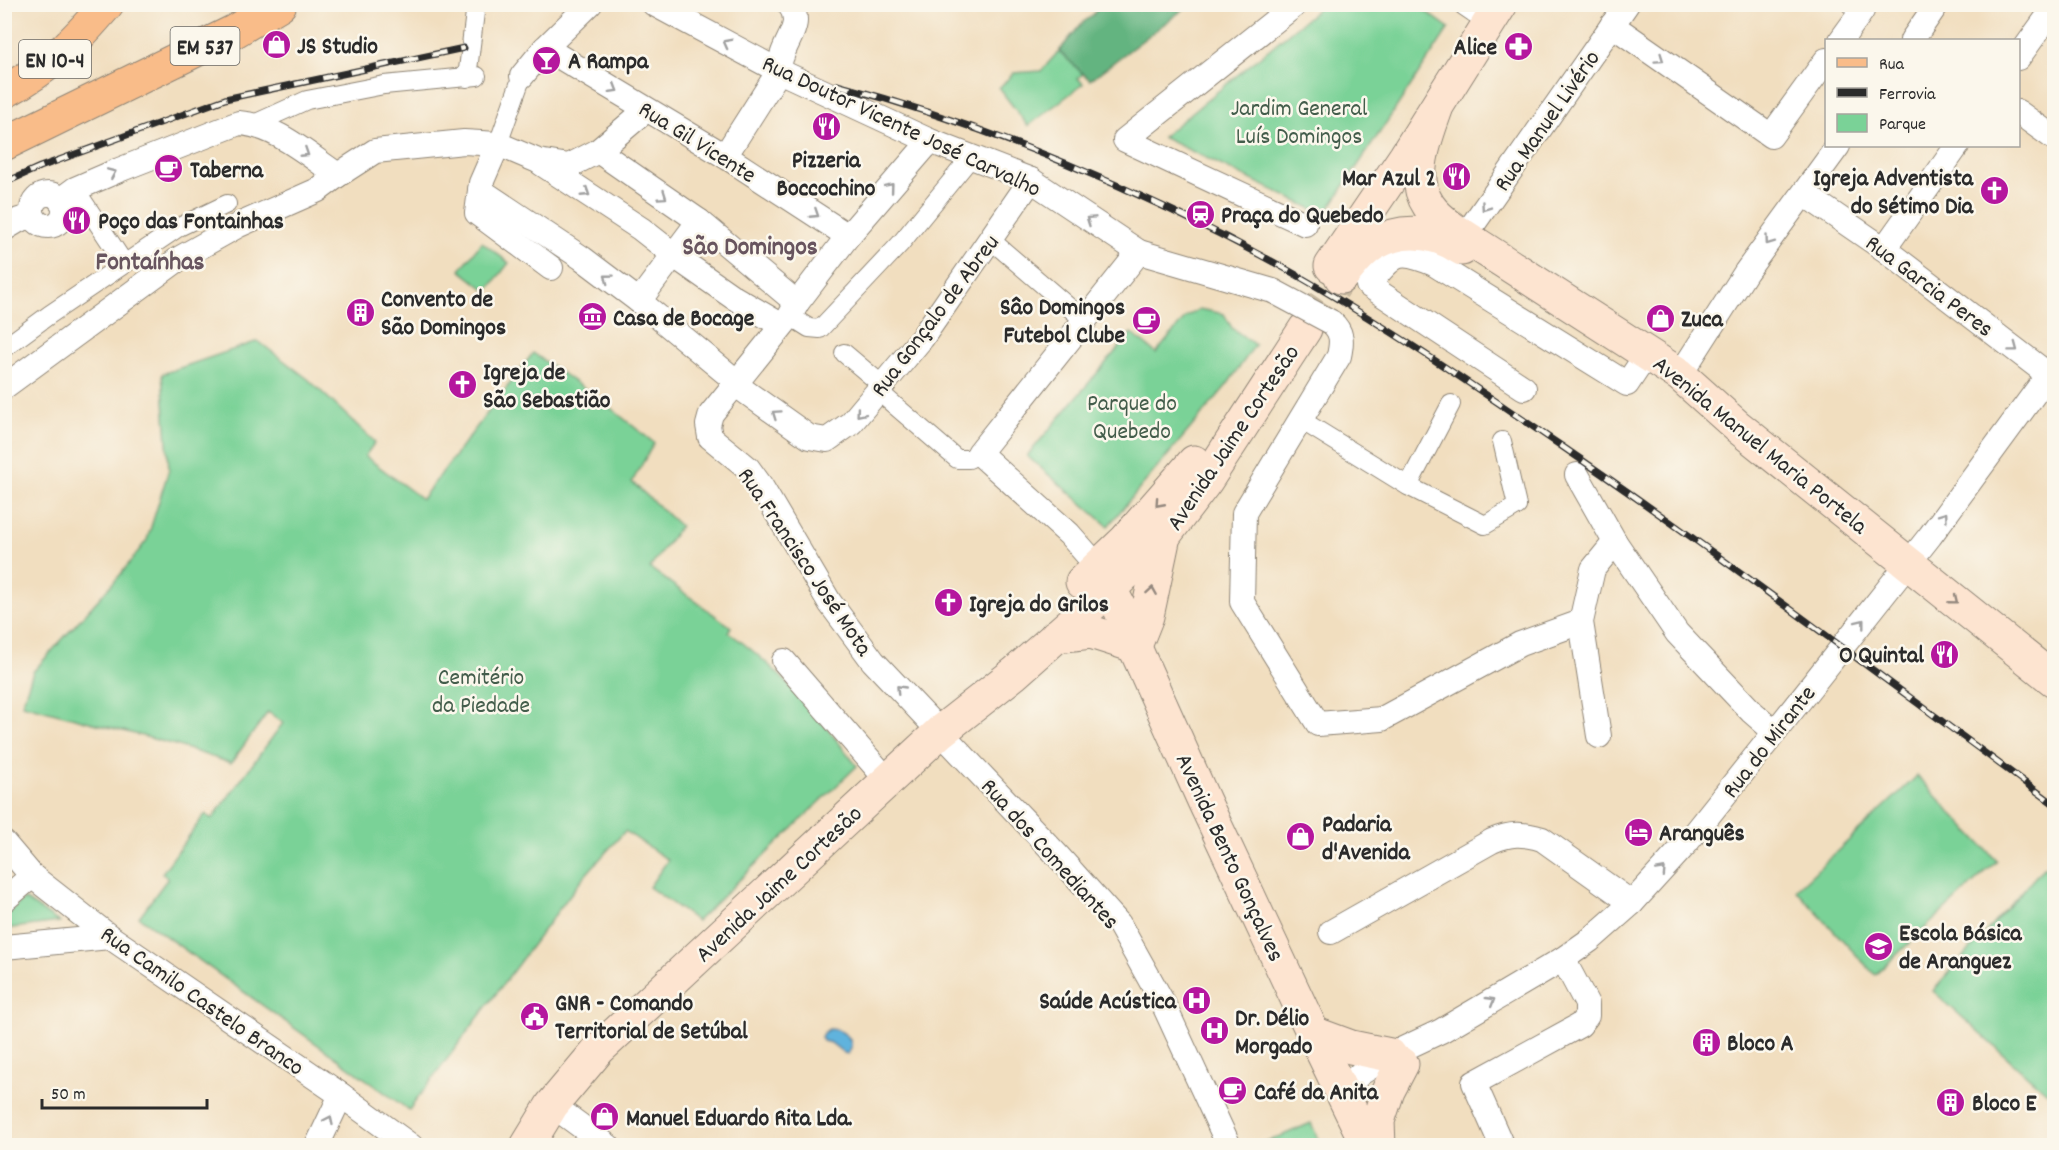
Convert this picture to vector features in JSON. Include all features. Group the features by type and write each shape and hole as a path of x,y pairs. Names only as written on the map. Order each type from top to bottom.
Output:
{"main road":[{"name":"EN 10-4","path":"4,92 58,58 107,4"},
{"name":"EM 537","path":"4,144 235,31 280,4"},
{"path":"1486,10 1436,109 1334,273 1373,244 1406,232 1425,234 1457,247 1695,403 1738,427"},
{"name":"Avenida Manuel Maria Portela","path":"1436,109 1421,156 1419,176 1427,204 1437,216 1680,375 1738,427 2053,676"},
{"name":"Avenida Jaime Cortesão","path":"940,732 1003,655 1105,577 1164,536 1206,481 1310,324"},
{"name":"Avenida Jaime Cortesão","path":"527,1146 552,1105 598,1049 940,732 1056,636 1105,577 1125,541 1186,473 1216,433 1310,324"},
{"path":"1056,636 1091,632 1135,646 1147,615 1164,536"},
{"name":"Avenida Bento Gonçalves","path":"1105,577 1204,801 1368,1146"},
{"path":"1313,1033 1351,1047 1396,1059 1378,1121 1379,1146"}],"street":[{"path":"254,124 307,100 384,85 472,77 476,4"},
{"path":"551,268 477,213 481,183 498,144 522,76 590,4"},
{"path":"725,156 779,71 781,57 796,20 789,4"},
{"path":"1296,4 1125,141 1305,224"},
{"name":"Rua Manuel Livério","path":"1459,232 1627,4"},
{"path":"1842,39 1862,11 1854,4"},
{"path":"1913,39 1937,4"},
{"name":"Rua Doutor Vicente José Carvalho","path":"658,6 779,71 930,141 1031,180 1139,252 1273,291 1310,324"},
{"path":"2020,57 2055,8"},
{"path":"1612,25 1771,136 1825,63"},
{"name":"Rua Gil Vicente","path":"546,48 725,156 849,236"},
{"path":"538,161 568,166 598,151 646,110"},
{"path":"2020,113 2055,138"},
{"path":"4,229 18,220 33,216 46,226 56,224 63,215 63,205 68,194 141,160 239,123 254,124 273,133 338,175"},
{"path":"480,190 582,258 639,301 730,377 736,385 849,236 930,141"},
{"path":"4,387 180,258 239,225 318,190 375,151 464,142 498,144 538,161 641,230 733,297 790,315"},
{"path":"1680,375 1746,272 1837,147"},
{"path":"1884,249 1956,147"},
{"path":"598,151 699,222 790,315 809,328 820,329 900,244 971,157"},
{"name":"Rua Gonçalo de Abreu","path":"736,385 809,437 827,440 851,423 922,338 992,241 1031,180"},
{"path":"68,194 124,263"},
{"name":"Rua Garcia Peres","path":"1803,194 1884,249 2053,374"},
{"path":"7,354 124,263 179,227 227,204"},
{"path":"639,301 672,254 699,222"},
{"path":"992,241 1085,321"},
{"path":"844,353 957,459 969,459 979,453 1139,252"},
{"path":"1524,388 1368,285 1391,259 1400,255 1414,256 1434,264 1627,384 1639,366"},
{"path":"1310,324 1338,328 1341,336 1339,356 1244,513 1242,602 1318,724 1382,719 1520,644 1581,622"},
{"name":"Rua do Mirante","path":"1342,1091 1361,1073 1396,1059 1563,959 1590,940 1632,903 1684,846 1775,732 1909,563 2053,374"},
{"name":"Rua Francisco José Mota","path":"736,385 711,414 708,425 710,437 748,468 837,613 873,661 940,732"},
{"path":"1408,486 1451,404"},
{"path":"1301,420 1408,486 1485,525 1517,506 1502,441"},
{"path":"979,453 1069,534 1105,577"},
{"path":"1577,475 1615,542 1677,633 1752,712 1775,732"},
{"path":"1599,736 1581,622 1593,569 1615,542"},
{"path":"784,661 888,781"},
{"name":"Rua dos Comediantes","path":"940,732 1119,924 1162,1001 1229,1146"},
{"path":"1331,932 1506,835 1525,834 1542,839 1632,903"},
{"name":"Rua Camilo Castelo Branco","path":"4,843 32,876 110,937 341,1095 411,1146"},
{"path":"4,900 32,876"},
{"path":"4,947 110,937"},
{"path":"1502,1146 1474,1083 1580,1025 1587,1016 1587,1004 1563,959"},
{"path":"317,1146 341,1095"},
{"path":"552,1105 608,1146"}],"green space":[{"path":"1100,5 1189,5 1090,80 1059,51"},
{"name":"Jardim General Luís Domingos","path":"1323,5 1417,5 1449,28 1325,215 1162,137"},
{"path":"1059,51 1083,74 1078,78 1083,84 1028,126 999,88 1014,73 1041,71"},
{"path":"482,242 509,263 487,291 460,270"},
{"name":"Parque do Quebedo","path":"1199,309 1224,314 1232,328 1255,345 1227,385 1108,526 1027,456 1131,333 1156,353 1186,317"},
{"name":"Cemitério da Piedade","path":"258,341 308,379 375,442 365,456 422,499 533,353 602,401 654,443 632,482 680,526 650,568 731,627 728,632 782,677 857,766 697,921 649,887 668,860 625,831 581,880 409,1110 139,917 168,878 162,873 205,814 212,819 283,723 268,712 231,763 172,744 22,704 33,672 121,574 147,540 169,469 162,374"},
{"path":"1917,776 1997,861 1875,975 1796,890"},
{"path":"2045,866 2054,874 2054,1085 2047,1093 1933,991"},
{"path":"24,899 59,922 5,929 5,915"},
{"path":"1311,1123 1321,1145 1260,1145"}],"water":[{"path":"829,1029 839,1031 850,1039 851,1049 848,1054 831,1043 823,1041 821,1037 823,1033"}],"tunnel":[{"path":"1305,329 1341,277"}],"railway":[{"path":"4,183 40,167 225,99 464,48"},
{"path":"837,85 952,120 1123,188 1233,241 1321,289 1490,397 1620,487 1745,576 2054,804"}],"place":[{"name":"JS Studio","path":"276,45"},
{"name":"Alice","path":"1518,46"},
{"name":"A Rampa","path":"547,60"},
{"name":"Pizzeria Boccochino","path":"826,126"},
{"name":"Taberna","path":"169,169"},
{"name":"Mar Azul 2","path":"1457,177"},
{"name":"Igreja Adventista do Sétimo Dia","path":"1994,191"},
{"name":"Praça do Quebedo","path":"1200,214"},
{"name":"Poço das Fontainhas","path":"77,220"},
{"name":"Convento de São Domingos","path":"360,312"},
{"name":"Casa de Bocage","path":"592,317"},
{"name":"Zuca","path":"1660,318"},
{"name":"Sâo Domingos Futebol Clube","path":"1146,320"},
{"name":"Igreja de São Sebastião","path":"462,385"},
{"name":"Igreja do Grilos","path":"948,603"},
{"name":"O Quintal","path":"1945,654"},
{"name":"Aranguês","path":"1638,832"},
{"name":"Padaria d'Avenida","path":"1301,837"},
{"name":"Escola Básica de Aranguez","path":"1878,946"},
{"name":"Saúde Acústica","path":"1197,1000"},
{"name":"GNR - Comando Territorial de Setúbal","path":"534,1016"},
{"name":"Dr. Délio Morgado","path":"1214,1031"},
{"name":"Bloco A","path":"1706,1042"},
{"name":"Café da Anita","path":"1233,1091"},
{"name":"Bloco E","path":"1951,1102"},
{"name":"Manuel Eduardo Rita Lda.","path":"605,1117"}],"district":[{"name":"São Domingos","path":"750,245"},
{"name":"Fontaínhas","path":"150,260"}]}
